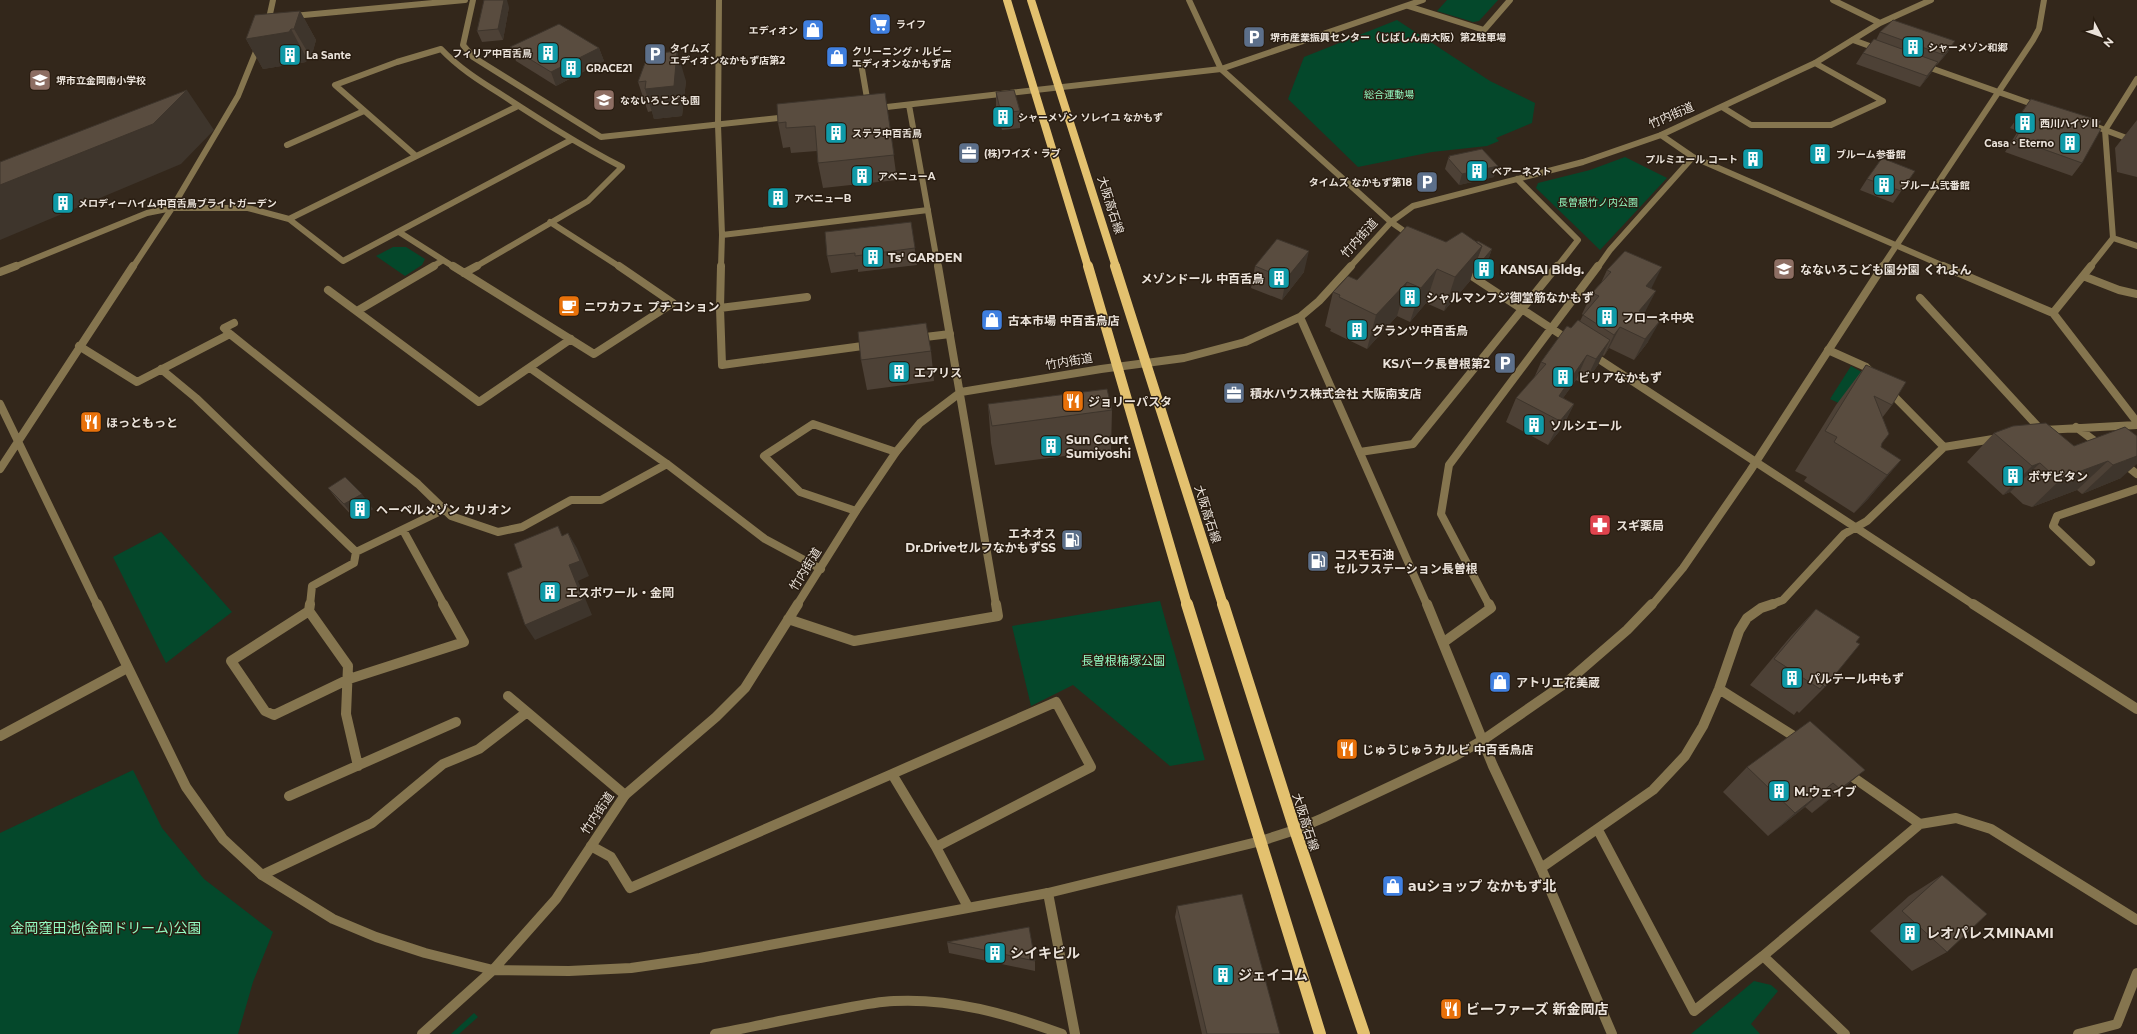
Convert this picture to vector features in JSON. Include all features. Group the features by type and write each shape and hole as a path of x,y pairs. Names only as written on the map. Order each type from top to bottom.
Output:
{"main road":[{"path":"1007,0 1119,367 1182,588 1320,1034"},
{"name":"大阪高石線","path":"1031,0 1104,225 1146,364 1295,830 1364,1034"}],"street":[{"path":"264,33 270,18 273,0"},
{"path":"286,16 465,0"},
{"path":"474,0 463,45 473,57 601,137 797,116"},
{"path":"719,0 718,125 722,235 720,308 722,365 879,344"},
{"path":"1189,0 1221,69 1391,222 1417,240"},
{"path":"861,110 1221,69 1423,0"},
{"path":"1408,6 1484,30 1510,0"},
{"path":"1833,0 1880,23"},
{"name":"竹内街道","path":"422,1034 493,970 556,899 625,795 716,717 745,688 856,511 896,452 920,423 961,392 1184,358 1246,342 1275,330 1300,317 1319,301 1391,222 1413,206 1584,162 1661,135 1815,63 1880,23 1931,0"},
{"path":"0,404 17,442 186,787 223,840 262,875 333,919 376,937 425,953 493,970 631,968 700,958 1048,893 1261,841 1295,830 1455,756 1483,740 1567,682 1627,630 1657,599 1683,568 1756,461 1896,245 2033,40 2039,29 2044,0"},
{"path":"270,18 278,17"},
{"path":"0,469 79,346 172,208 238,96 261,40"},
{"path":"1853,40 1881,51"},
{"path":"416,156 335,85 397,62 441,49 453,63 518,106 571,140 622,166 588,201 464,273"},
{"path":"861,63 868,109"},
{"path":"1722,107 1751,125 1831,125 1883,101 1815,63"},
{"path":"1917,63 2045,109"},
{"path":"2053,313 2113,238 2105,130 2137,79"},
{"path":"788,619 854,642 998,616 961,392 909,105"},
{"path":"289,219 518,106"},
{"path":"287,145 364,111"},
{"path":"2083,122 2137,142"},
{"path":"1661,135 1693,158 2053,313 2137,422"},
{"path":"0,272 147,213 172,208 248,208 289,219 343,261 571,140"},
{"path":"1444,642 1491,608 1441,514 1449,466 1610,250 1693,158"},
{"path":"1360,452 1414,444 1578,240 1517,179"},
{"path":"722,235 928,210"},
{"path":"399,232 594,354 673,303 605,256 550,222"},
{"path":"2113,238 2137,246"},
{"path":"357,311 443,260"},
{"path":"1457,266 1522,310 1756,461 1855,528 2137,709"},
{"path":"2083,276 2119,290 2137,294"},
{"path":"328,290 479,402 571,339"},
{"path":"720,308 807,297"},
{"path":"1920,298 2037,431 2076,427 2137,425"},
{"path":"1300,317 1444,642 1483,740 1541,868 1612,1034"},
{"path":"234,324 224,328 418,484 443,510 451,516 498,532 522,527 571,500 602,500 667,464"},
{"path":"79,346 137,382 230,334"},
{"path":"911,339 950,334"},
{"path":"1828,350 1866,367 1944,447"},
{"path":"530,368 667,464 765,539 821,569"},
{"path":"161,369 196,398 356,552"},
{"path":"856,511 800,492 764,456 813,424 896,452"},
{"path":"2076,427 2107,450"},
{"path":"1541,868 1598,830 1653,790 1685,756 1703,726 1719,689 1739,632 1747,618 1761,608 1783,600 1844,534 1867,521 1944,447 2011,435"},
{"path":"2119,460 2137,474"},
{"path":"2092,562 2053,526 2057,516 2137,488"},
{"path":"356,552 443,510"},
{"path":"309,611 231,661 265,711 274,715 349,679 464,642 403,530"},
{"path":"356,552 354,563 312,586 309,611 348,666 349,679 346,714 358,766"},
{"path":"0,736 127,668"},
{"path":"1719,689 1809,746"},
{"path":"508,696 625,795"},
{"path":"591,846 611,857 630,888 1056,702 1091,767 936,847"},
{"path":"262,875 372,823 443,764 479,749 527,712"},
{"path":"289,796 456,722"},
{"path":"1841,769 1920,824"},
{"path":"892,774 936,847 968,907"},
{"path":"1598,830 1694,1011 1764,956 1920,824 1956,818 1991,829 2137,920"},
{"path":"1048,893 1075,1034"},
{"path":"1764,956 1846,1034"},
{"path":"2078,1034 2117,1024 2137,973"},
{"path":"715,1034 868,1004 902,1001 938,1002 985,1009 1037,1024 1062,1034"}],"green space":[{"path":"1447,0 1498,0 1479,21 1473,22 1437,11"},
{"name":"総合運動場","path":"1397,20 1490,81 1535,103 1532,123 1496,138 1499,141 1487,146 1432,152 1358,167 1288,99 1304,57"},
{"name":"長曽根竹ノ内公園","path":"1625,157 1667,178 1600,250 1536,188 1538,183 1590,170"},
{"path":"393,247 406,247 425,259 422,265 405,276 376,256"},
{"path":"1851,366 1867,375 1866,416 1830,399"},
{"path":"161,532 232,612 166,663 113,557"},
{"name":"長曽根楠塚公園","path":"1160,601 1205,760 1170,766 1073,685 1031,706 1012,626"},
{"name":"金岡窪田池(金岡ドリーム)公園","path":"133,770 162,828 204,879 273,932 253,982 238,1034 0,1034 0,833"},
{"path":"1754,981 1771,985 1778,991 1751,1024 1760,1034 1691,1034"},
{"path":"474,1013 478,1017 459,1034 451,1034"}],"building":[{"path":"484,0 504,0 498,29 477,31"},
{"path":"300,11 294,29 291,29 289,32 246,39 255,15"},
{"path":"1893,20 1955,41 1944,55 1880,32"},
{"path":"559,24 599,48 551,72 510,47"},
{"path":"1874,39 1938,62 1927,76 1863,53"},
{"path":"677,51 674,86 645,89 646,81 638,82 645,63 651,62 652,54"},
{"path":"187,90 153,124 0,185 0,162"},
{"path":"1014,90 1020,111 1001,113 996,92"},
{"path":"885,93 894,155 818,163 815,126 786,128 786,122 778,123 777,104"},
{"path":"2031,99 2101,121 2097,128 2101,129 2082,163 2015,139 2028,118 2020,115"},
{"path":"1482,149 1498,166 1462,174 1448,158 1450,157 1449,156"},
{"path":"1882,158 1915,171 1901,191 1867,179"},
{"path":"911,222 915,248 855,256 855,253 827,256 825,232"},
{"path":"1407,226 1446,242 1462,232 1482,246 1455,277 1437,269 1421,288 1407,282 1376,315 1339,297 1340,295 1333,292 1348,276 1357,280"},
{"path":"1277,239 1309,251 1286,279 1255,266"},
{"path":"1478,241 1492,249 1481,262 1477,259 1482,246 1476,242"},
{"path":"1625,251 1662,267 1646,286 1656,291 1639,311 1660,321 1645,339 1620,327 1614,335 1583,315 1599,296 1592,293 1611,272 1607,270"},
{"path":"1578,320 1610,340 1596,359 1587,355 1559,396 1574,404 1560,421 1516,398 1546,364 1541,362 1567,326 1571,328"},
{"path":"926,323 931,351 861,360 858,332"},
{"path":"1866,365 1906,382 1892,405 1874,396 1889,434 1882,443 1881,447 1901,460 1887,475 1834,442 1837,437 1825,431"},
{"path":"1107,389 1112,410 992,426 988,404"},
{"path":"2046,423 2074,446 2125,427 2137,436 2137,456 2113,465 2108,461 2062,478 2053,475 2040,463 2032,466 1994,433 2013,426"},
{"path":"345,477 362,494 344,504 328,488"},
{"name":"エスポワール・金岡","path":"558,526 562,536 568,533 580,561 569,565 583,600 525,625 507,573 522,567 514,544"},
{"path":"1816,609 1860,637 1856,642 1860,644 1825,687 1823,685 1820,689 1774,659"},
{"path":"1810,721 1865,770 1840,789 1833,783 1795,813 1747,767"},
{"path":"1942,875 1987,914 1947,952 1902,911"},
{"name":"ジェイコム","path":"1242,894 1280,1034 1207,1034 1177,906"},
{"path":"1029,927 1035,961 947,942"}],"place":[{"name":"ライフ","path":"880,24"},
{"name":"エディオン","path":"813,30"},
{"name":"堺市産業振興センター（じばしん南大阪）第2駐車場","path":"1254,37"},
{"name":"シャーメゾン和郷","path":"1913,47"},
{"name":"フィリア中百舌鳥","path":"548,53"},
{"name":"タイムズ エディオンなかもず店第2","path":"655,54"},
{"name":"La Sante","path":"290,55"},
{"name":"クリーニング・ルビー エディオンなかもず店","path":"837,57"},
{"name":"GRACE21","path":"571,68"},
{"name":"堺市立金岡南小学校","path":"40,80"},
{"name":"なないろこども園","path":"604,100"},
{"name":"シャーメゾン ソレイユ なかもず","path":"1003,117"},
{"name":"西川ハイツⅡ","path":"2025,123"},
{"name":"ステラ中百舌鳥","path":"836,133"},
{"name":"Casa・Eterno","path":"2070,143"},
{"name":"(株)ワイズ・ラブ","path":"969,153"},
{"name":"ブルーム参番館","path":"1820,154"},
{"name":"プルミエール コート","path":"1753,159"},
{"name":"ベアーネスト","path":"1477,171"},
{"name":"アベニューA","path":"862,176"},
{"name":"タイムズ なかもず第18","path":"1427,182"},
{"name":"ブルーム弐番館","path":"1884,185"},
{"name":"アベニューB","path":"778,198"},
{"name":"メロディーハイム中百舌鳥ブライトガーデン","path":"63,203"},
{"name":"Ts' GARDEN","path":"873,257"},
{"name":"KANSAI Bldg.","path":"1484,269"},
{"name":"なないろこども園分園 くれよん","path":"1784,269"},
{"name":"メゾンドール 中百舌鳥","path":"1279,278"},
{"name":"シャルマンフジ御堂筋なかもず","path":"1410,297"},
{"name":"ニワカフェ プチコション","path":"569,306"},
{"name":"フローネ中央","path":"1607,317"},
{"name":"古本市場 中百舌鳥店","path":"992,320"},
{"name":"グランツ中百舌鳥","path":"1357,330"},
{"name":"KSパーク長曽根第2","path":"1505,363"},
{"name":"エアリス","path":"899,372"},
{"name":"ビリアなかもず","path":"1563,377"},
{"name":"積水ハウス株式会社 大阪南支店","path":"1234,393"},
{"name":"ジョリーパスタ","path":"1073,401"},
{"name":"ほっともっと","path":"91,422"},
{"name":"ソルシエール","path":"1534,425"},
{"name":"Sun Court Sumiyoshi","path":"1051,446"},
{"name":"ボザビタン","path":"2013,476"},
{"name":"ヘーベルメゾン カリオン","path":"360,509"},
{"name":"スギ薬局","path":"1600,525"},
{"name":"エネオス Dr.DriveセルフなかもずSS","path":"1072,540"},
{"name":"コスモ石油 セルフステーション長曽根","path":"1318,561"},
{"name":"エスポワール・金岡","path":"550,592"},
{"name":"パルテール中もず","path":"1792,678"},
{"name":"アトリエ花美蔵","path":"1500,682"},
{"name":"じゅうじゅうカルビ 中百舌鳥店","path":"1347,749"},
{"name":"M.ウェイブ","path":"1779,791"},
{"name":"auショップ なかもず北","path":"1393,886"},
{"name":"レオパレスMINAMI","path":"1910,933"},
{"name":"シイキビル","path":"995,953"},
{"name":"ジェイコム","path":"1223,975"},
{"name":"ビーファーズ 新金岡店","path":"1451,1009"}]}
